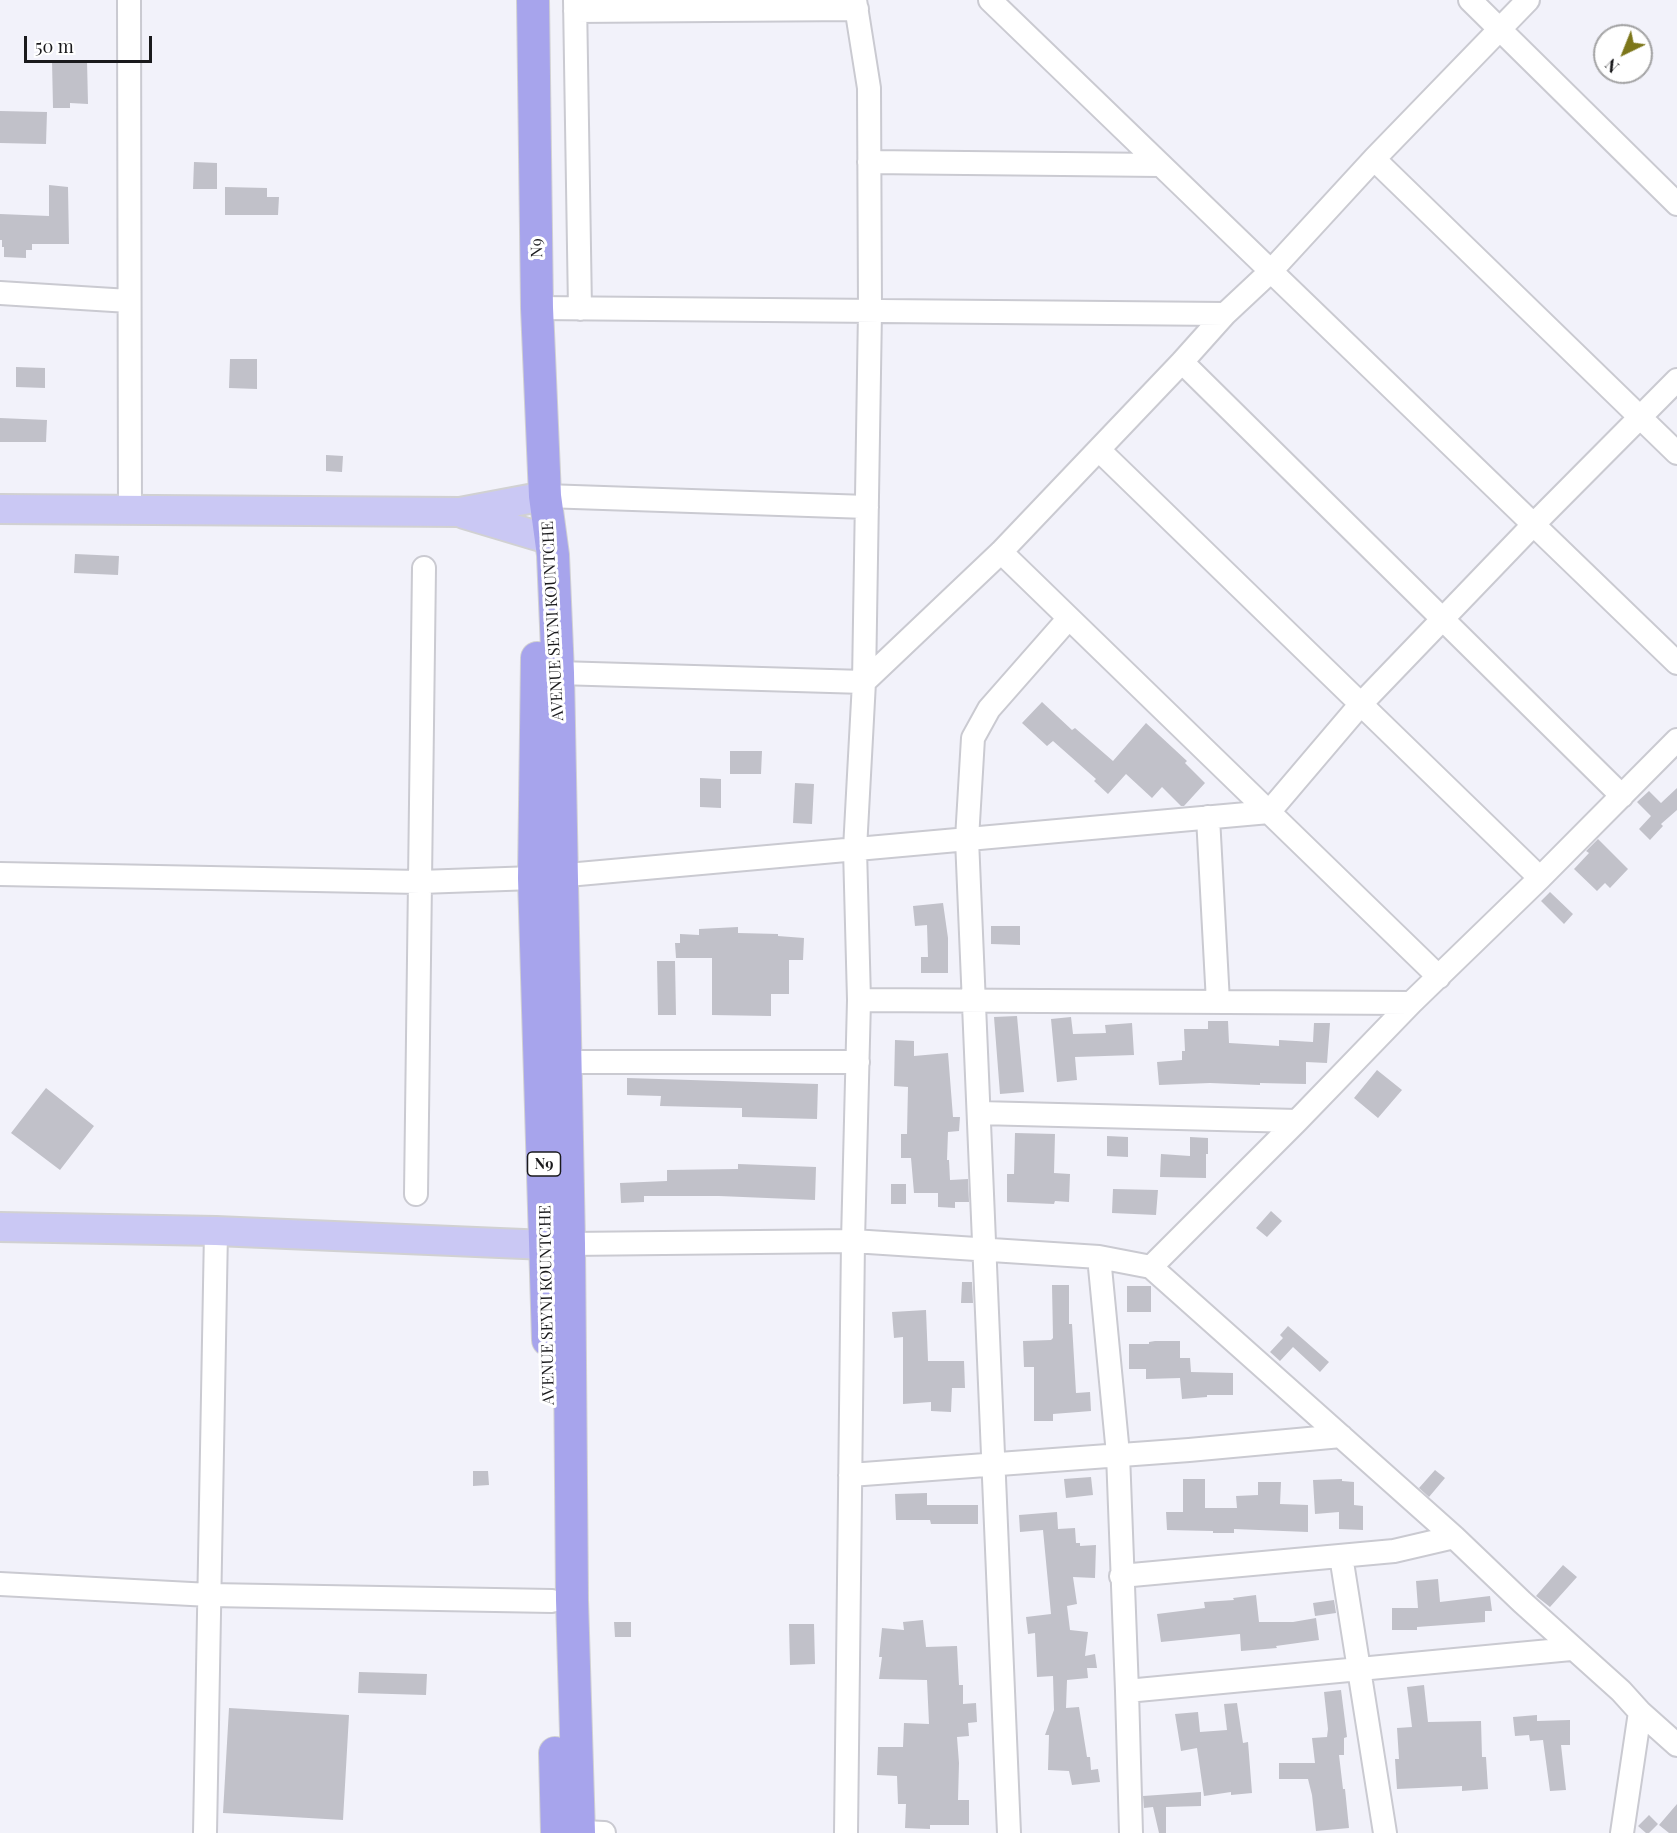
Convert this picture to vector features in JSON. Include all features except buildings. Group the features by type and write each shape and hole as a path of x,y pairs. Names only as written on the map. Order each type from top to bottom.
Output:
{"highway":[{"name":"N9","path":"533,0 537,308 545,496"},
{"name":"AVENUE SEYNI KOUNTCHE","path":"545,496 548,877 558,1244 572,1600 575,1832"},
{"name":"AVENUE SEYNI KOUNTCHE","path":"545,538 558,673 548,877 565,1062 558,1244 552,1601 575,1832"}],"main road":[{"path":"0,509 459,512 545,496"},
{"path":"459,512 545,538"},
{"path":"0,1227 216,1231 558,1244"}],"street":[{"path":"129,0 130,511"},
{"path":"990,0 1677,663"},
{"path":"1470,0 1677,204"},
{"path":"558,673 864,682 1001,552 1225,314 1271,271 1374,159 1528,0"},
{"path":"580,309 575,5 856,4 869,88 870,311 864,682 855,849 859,1000 853,1241 846,1833"},
{"path":"1374,159 1677,453"},
{"path":"869,162 1160,165"},
{"path":"0,293 129,301"},
{"path":"537,308 1225,314"},
{"path":"1182,362 1622,796"},
{"path":"0,874 420,882 548,877 1269,812 1360,705 1533,525 1677,380"},
{"path":"1099,450 1540,878"},
{"path":"545,496 867,507"},
{"path":"1001,552 1439,977"},
{"path":"416,1194 424,568"},
{"path":"1009,1833 967,839 973,738 989,709 1069,618"},
{"path":"1151,1267 1411,1003 1540,878 1677,740"},
{"path":"1208,817 1218,1002"},
{"path":"859,1000 1411,1003"},
{"path":"565,1062 858,1062"},
{"path":"979,1113 1297,1121"},
{"path":"205,1833 216,1231"},
{"path":"558,1244 853,1241 1099,1257 1151,1267 1454,1536 1571,1649 1621,1691 1640,1712 1677,1745"},
{"path":"1099,1257 1118,1454 1131,1833"},
{"path":"850,1475 1341,1436"},
{"path":"1121,1576 1394,1551 1454,1536"},
{"path":"1341,1557 1385,1833"},
{"path":"0,1584 210,1595 552,1601"},
{"path":"1127,1691 1571,1649"},
{"path":"1622,1833 1640,1712"}]}
